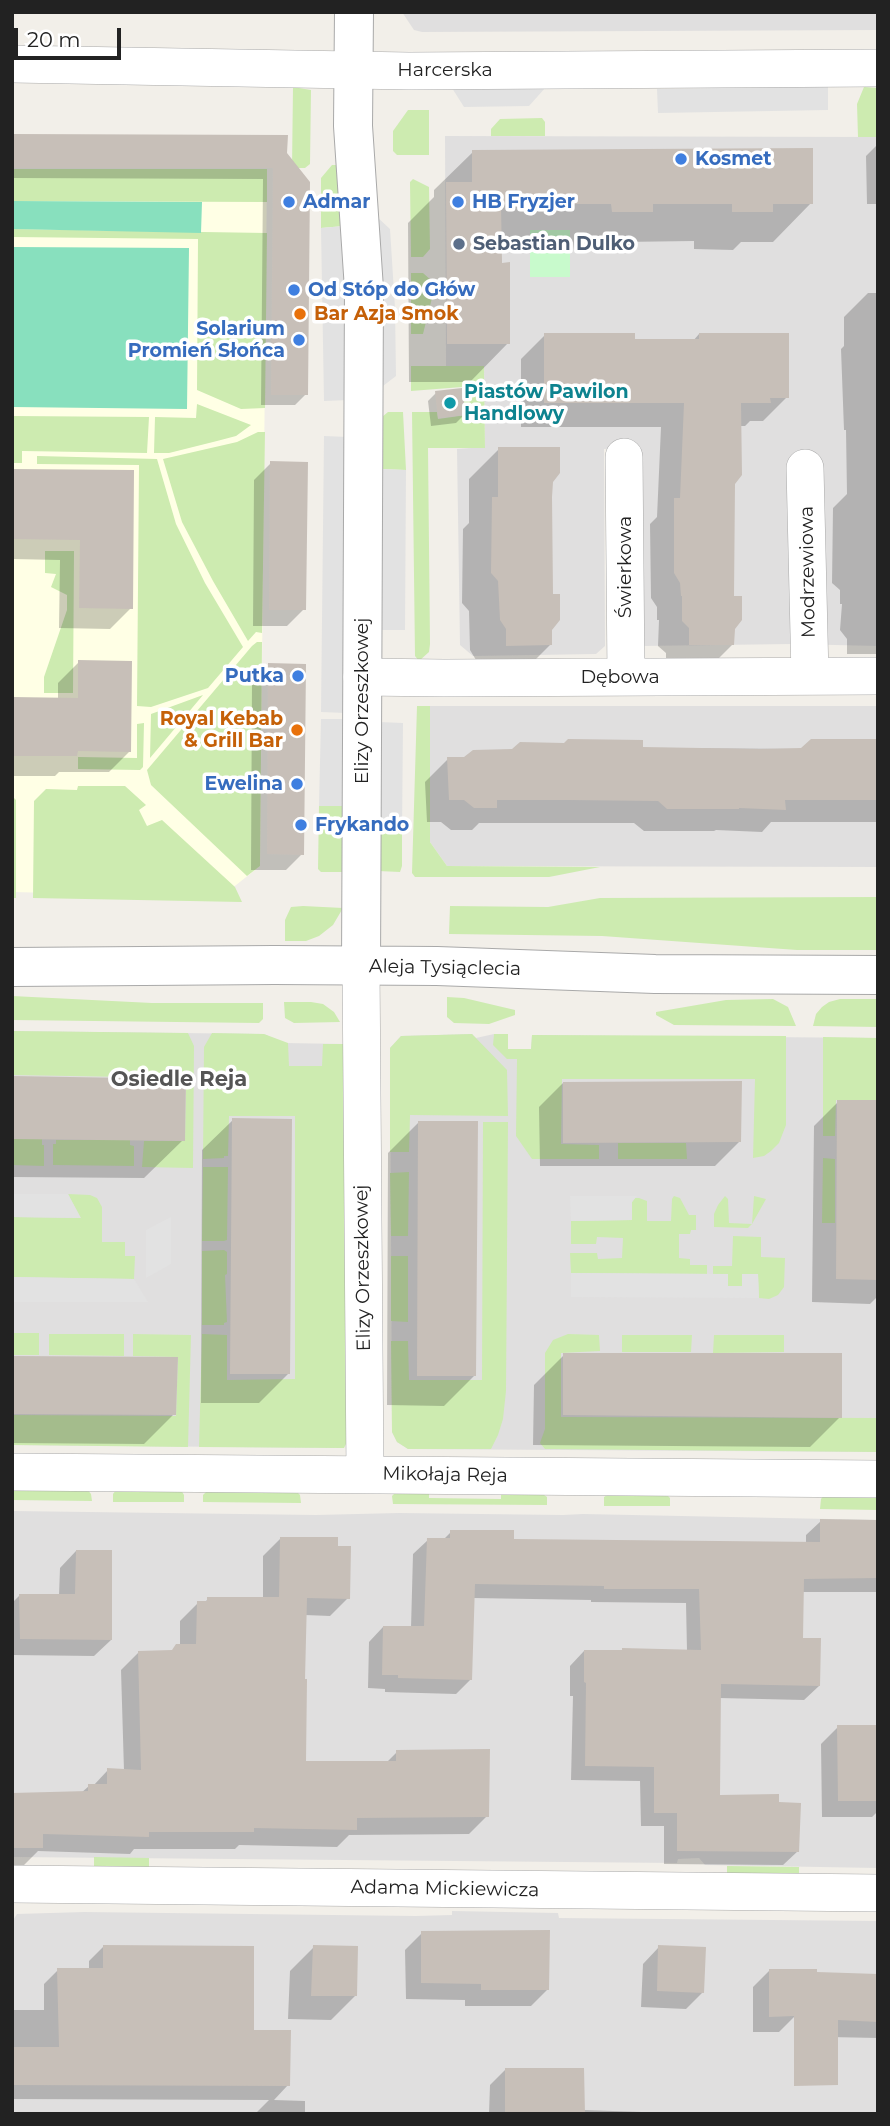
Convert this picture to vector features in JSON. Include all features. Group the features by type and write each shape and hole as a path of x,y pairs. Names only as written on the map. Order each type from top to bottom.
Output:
{"street":[{"name":"Elizy Orzeszkowej","path":"354,12 353,125 364,289 361,966 365,1474"},
{"name":"Harcerska","path":"12,64 353,70 878,68"},
{"name":"Świerkowa","path":"624,457 626,677"},
{"name":"Modrzewiowa","path":"805,468 810,676"},
{"name":"Dębowa","path":"362,677 878,676"},
{"name":"Aleja Tysiąclecia","path":"12,967 437,966 643,973 878,975"},
{"name":"Mikołaja Reja","path":"12,1472 878,1479"},
{"name":"Adama Mickiewicza","path":"12,1884 878,1894"}],"shaded area":[{"path":"402,12 878,12 878,30 422,32 414,30"},
{"path":"828,86 828,110 658,113 657,89"},
{"path":"546,87 529,106 464,107 452,88"},
{"path":"445,136 878,137 878,646 642,646 641,450 604,449 605,646 596,654 473,656 460,645 457,449 485,447 484,368 446,366"},
{"path":"12,169 267,169 260,866 221,897 12,892"},
{"path":"376,216 390,229 395,308 396,376 383,386 381,297"},
{"path":"344,226 349,400 324,401 321,228"},
{"path":"324,436 348,437 346,713 321,712"},
{"path":"381,469 406,470 405,630 380,630"},
{"path":"430,706 878,706 878,867 447,866 430,842"},
{"path":"321,719 346,719 343,806 319,806"},
{"path":"379,722 403,723 402,833 377,832"},
{"path":"12,1031 264,1034 284,1043 344,1044 344,1448 12,1445"},
{"path":"472,1034 476,1038 508,1034 508,1049 531,1049 532,1035 878,1038 878,1452 408,1449 397,1442 392,1432 390,1048 401,1036"},
{"path":"12,1194 68,1194 81,1218 12,1217"},
{"path":"570,1196 637,1196 632,1202 632,1220 571,1221"},
{"path":"171,1217 171,1264 146,1278 146,1230"},
{"path":"571,1273 728,1274 728,1286 742,1286 742,1274 758,1274 759,1298 571,1297"},
{"path":"12,1277 134,1279 148,1302 12,1302"},
{"path":"12,1511 316,1515 583,1514 878,1520 878,1868 705,1865 699,1858 678,1859 677,1863 12,1857"},
{"path":"452,1911 558,1913 559,1918 878,1921 878,2114 12,2114 12,1922 17,1914 84,1912 416,1916 452,1915"}],"green space":[{"path":"293,87 311,90 310,164 305,168 292,168"},
{"path":"864,87 878,88 878,137 858,137 857,104"},
{"path":"408,110 429,110 429,155 397,155 393,151 393,131"},
{"path":"542,118 545,122 545,136 491,136 491,129 500,119"},
{"path":"332,165 339,165 344,226 321,228 321,178"},
{"path":"12,169 267,169 267,202 12,201"},
{"path":"413,179 429,187 430,249 423,257 411,257 410,182"},
{"path":"12,201 202,202 201,233 12,229"},
{"path":"12,229 267,233 265,408 241,409 197,390 198,239 12,237"},
{"path":"530,230 570,230 570,277 530,277"},
{"path":"12,247 189,248 187,409 12,407"},
{"path":"411,273 423,273 431,280 432,298 423,334 411,334"},
{"path":"411,366 484,366 485,448 428,448 430,644 429,652 419,661 415,656 412,412 437,412 438,419 466,415 462,387 411,391"},
{"path":"197,404 251,425 236,436 169,453 154,453 155,417 196,418"},
{"path":"388,412 403,412 406,470 381,469 382,417"},
{"path":"12,416 149,417 147,453 22,451 22,463 12,463"},
{"path":"258,432 265,432 262,633 256,632 248,641 182,522 163,459 237,442"},
{"path":"37,456 157,459 176,524 205,583 243,647 208,688 151,707 137,706 139,465 37,464"},
{"path":"45,551 74,551 73,693 44,693 44,677 67,610 67,595 51,587 56,574 45,573"},
{"path":"257,642 262,642 260,866 247,876 151,785 147,770"},
{"path":"203,695 150,758 151,714"},
{"path":"417,706 430,706 430,842 447,866 600,867 549,877 415,877 412,873"},
{"path":"144,723 143,767 140,770 78,769 78,757 137,758 137,724"},
{"path":"78,786 125,786 146,805 139,810 147,826 162,820 235,887 242,902 33,898 34,801 46,789 77,790"},
{"path":"12,796 16,800 16,898 12,898"},
{"path":"319,806 343,806 344,872 321,872 318,869"},
{"path":"377,832 402,833 400,872 378,871"},
{"path":"878,897 878,950 797,950 602,936 449,934 450,906 548,907 600,898"},
{"path":"291,907 343,908 333,925 319,936 306,941 285,941 285,920"},
{"path":"12,996 152,1003 263,1003 263,1019 259,1023 12,1020"},
{"path":"447,997 464,998 515,1010 515,1015 489,1024 454,1023 447,1017"},
{"path":"773,999 788,1007 796,1026 674,1025 656,1015 656,1012 726,1000"},
{"path":"840,999 878,999 878,1027 813,1026 816,1014 822,1007"},
{"path":"284,1002 323,1004 334,1012 340,1022 294,1023 285,1018"},
{"path":"12,1031 188,1033 194,1046 193,1168 142,1167 144,1141 185,1141 186,1078 12,1075"},
{"path":"212,1033 264,1034 288,1043 289,1066 322,1066 323,1044 344,1044 348,1440 344,1448 199,1447 202,1334 227,1335 227,1380 295,1379 295,1116 229,1116 228,1156 203,1159 204,1047"},
{"path":"472,1034 507,1070 508,1116 410,1115 409,1152 390,1152 390,1048 401,1036"},
{"path":"494,1034 508,1034 508,1049 531,1049 532,1035 786,1036 786,1125 779,1143 771,1151 764,1156 753,1158 755,1079 562,1079 561,1144 599,1145 599,1159 532,1159 516,1136 517,1059 507,1059 493,1045"},
{"path":"823,1037 878,1038 878,1100 836,1100 835,1136 823,1136"},
{"path":"483,1122 508,1122 506,1391 503,1419 491,1449 408,1449 397,1442 392,1432 391,1341 408,1341 409,1380 482,1380"},
{"path":"12,1139 42,1139 44,1166 12,1165"},
{"path":"56,1140 130,1140 130,1145 134,1146 134,1166 53,1165 53,1144 56,1144"},
{"path":"618,1143 686,1143 687,1159 618,1159"},
{"path":"823,1158 835,1159 835,1223 822,1223"},
{"path":"203,1167 228,1167 227,1240 224,1241 202,1241"},
{"path":"409,1172 408,1236 391,1236 390,1173"},
{"path":"68,1194 97,1198 102,1207 102,1242 125,1242 125,1256 135,1256 134,1279 12,1277 12,1217 80,1218"},
{"path":"674,1196 680,1198 689,1215 696,1215 696,1230 691,1230 690,1234 679,1234 679,1258 690,1259 690,1265 707,1265 707,1274 571,1273 570,1253 597,1253 598,1259 622,1258 623,1238 597,1237 596,1244 571,1244 571,1221 632,1220 632,1202 639,1198 647,1201 647,1221 671,1221"},
{"path":"725,1196 728,1199 729,1223 752,1224 748,1228 714,1227 714,1214"},
{"path":"754,1196 766,1199 752,1224"},
{"path":"733,1236 761,1237 761,1257 785,1258 784,1287 778,1295 769,1299 759,1298 758,1274 742,1286 728,1286 728,1274 713,1274 713,1266 732,1266"},
{"path":"202,1251 227,1252 227,1322 224,1325 202,1325"},
{"path":"391,1256 408,1256 408,1322 391,1321"},
{"path":"12,1333 39,1333 39,1355 12,1355"},
{"path":"49,1334 124,1334 124,1356 49,1355"},
{"path":"133,1334 191,1335 188,1447 12,1445 12,1415 176,1416 178,1357 133,1356"},
{"path":"568,1334 599,1335 600,1351 561,1353 561,1417 878,1418 878,1452 545,1449 540,1443 545,1429 545,1353 553,1340"},
{"path":"622,1335 692,1335 691,1352 622,1352"},
{"path":"714,1335 784,1335 784,1352 713,1353"},
{"path":"12,1489 87,1489 92,1501 12,1500"},
{"path":"116,1490 181,1490 184,1502 113,1502"},
{"path":"207,1491 296,1491 300,1495 301,1503 203,1502 203,1495"},
{"path":"396,1492 429,1492 429,1498 501,1499 501,1493 541,1493 547,1497 547,1505 393,1504 392,1496"},
{"path":"609,1494 666,1494 670,1498 670,1506 604,1506 604,1497"},
{"path":"824,1495 878,1496 878,1510 820,1509"},
{"path":"94,1857 149,1858 149,1869 94,1868"},
{"path":"727,1866 799,1867 799,1876 727,1876"}],"building":[{"path":"12,134 288,135 287,153 310,182 308,395 271,395 273,168 12,168"},
{"path":"813,148 813,204 773,204 773,212 732,212 732,204 653,204 653,212 612,212 611,204 501,204 502,263 510,262 510,344 447,344 446,182 472,182 472,150"},
{"path":"544,333 635,333 635,339 699,339 699,333 789,333 789,398 770,398 771,403 741,403 742,475 735,484 734,596 742,596 742,620 735,629 734,645 689,645 689,628 682,621 680,583 674,573 674,498 680,498 684,403 544,403"},
{"name":"Piastów Pawilon Handlowy","path":"462,388 466,415 438,418 435,391"},
{"path":"498,447 560,447 560,473 553,482 552,497 553,594 560,594 560,620 552,630 552,645 506,646 506,629 500,620 498,581 491,573 492,497 498,497"},
{"path":"270,461 308,462 306,610 269,610"},
{"path":"12,469 134,470 133,609 79,608 80,540 12,539"},
{"path":"78,660 132,661 131,752 78,751 77,756 12,756 12,697 78,698"},
{"path":"268,663 306,664 304,855 267,854"},
{"path":"568,739 643,740 643,747 760,749 801,748 811,739 878,739 878,800 785,800 786,810 667,809 658,801 569,800 497,800 497,808 474,808 464,800 449,800 447,757 464,757 473,750 512,749 520,742 564,743"},
{"path":"12,1076 186,1079 185,1141 12,1139"},
{"path":"742,1081 741,1142 563,1143 563,1082"},
{"path":"837,1100 878,1100 878,1280 836,1279"},
{"path":"232,1118 292,1119 290,1374 230,1374"},
{"path":"418,1121 478,1121 476,1376 417,1376"},
{"path":"563,1353 842,1353 842,1418 563,1415"},
{"path":"12,1356 178,1357 176,1415 12,1414"},
{"path":"820,1519 878,1520 878,1578 804,1579 803,1638 821,1638 820,1686 721,1684 720,1795 779,1794 779,1802 801,1803 799,1852 677,1851 677,1813 654,1813 654,1767 585,1766 584,1650 701,1650 699,1589 604,1589 604,1586 475,1584 472,1680 398,1678 398,1675 382,1675 383,1626 424,1626 427,1538 450,1538 450,1530 514,1530 514,1539 820,1542"},
{"path":"280,1537 338,1537 338,1546 351,1546 350,1599 307,1598 306,1761 396,1761 396,1750 490,1749 489,1817 357,1818 357,1830 254,1828 254,1832 149,1832 149,1837 43,1834 43,1848 12,1848 12,1793 88,1791 88,1784 107,1784 107,1768 141,1770 138,1651 172,1650 176,1644 196,1644 197,1601 207,1601 207,1597 279,1597"},
{"path":"76,1550 112,1550 112,1640 20,1639 19,1594 75,1594"},
{"path":"837,1725 878,1725 878,1801 838,1801"},
{"path":"550,1930 549,1990 481,1990 481,1984 421,1983 421,1931"},
{"path":"103,1945 254,1946 254,2030 291,2030 290,2086 12,2085 12,2047 59,2047 57,1968 103,1968"},
{"path":"313,1945 358,1946 357,1996 311,1996"},
{"path":"658,1945 706,1947 704,1993 657,1991"},
{"path":"769,1969 817,1969 817,1972 878,1974 878,2022 838,2020 838,2085 794,2086 794,2016 769,2017"},
{"path":"505,2068 584,2068 585,2114 505,2114"}],"place":[{"name":"Kosmet","path":"681,159"},
{"name":"Admar","path":"289,202"},
{"name":"HB Fryzjer","path":"458,202"},
{"name":"Sebastian Dulko","path":"459,244"},
{"name":"Od Stóp do Głów","path":"294,290"},
{"name":"Bar Azja Smok","path":"300,314"},
{"name":"Solarium Promień Słońca","path":"299,340"},
{"name":"Piastów Pawilon Handlowy","path":"450,403"},
{"name":"Putka","path":"298,676"},
{"name":"Royal Kebab & Grill Bar","path":"297,730"},
{"name":"Ewelina","path":"297,784"},
{"name":"Frykando","path":"301,825"}],"district":[{"name":"Osiedle Reja","path":"179,1080"}]}
